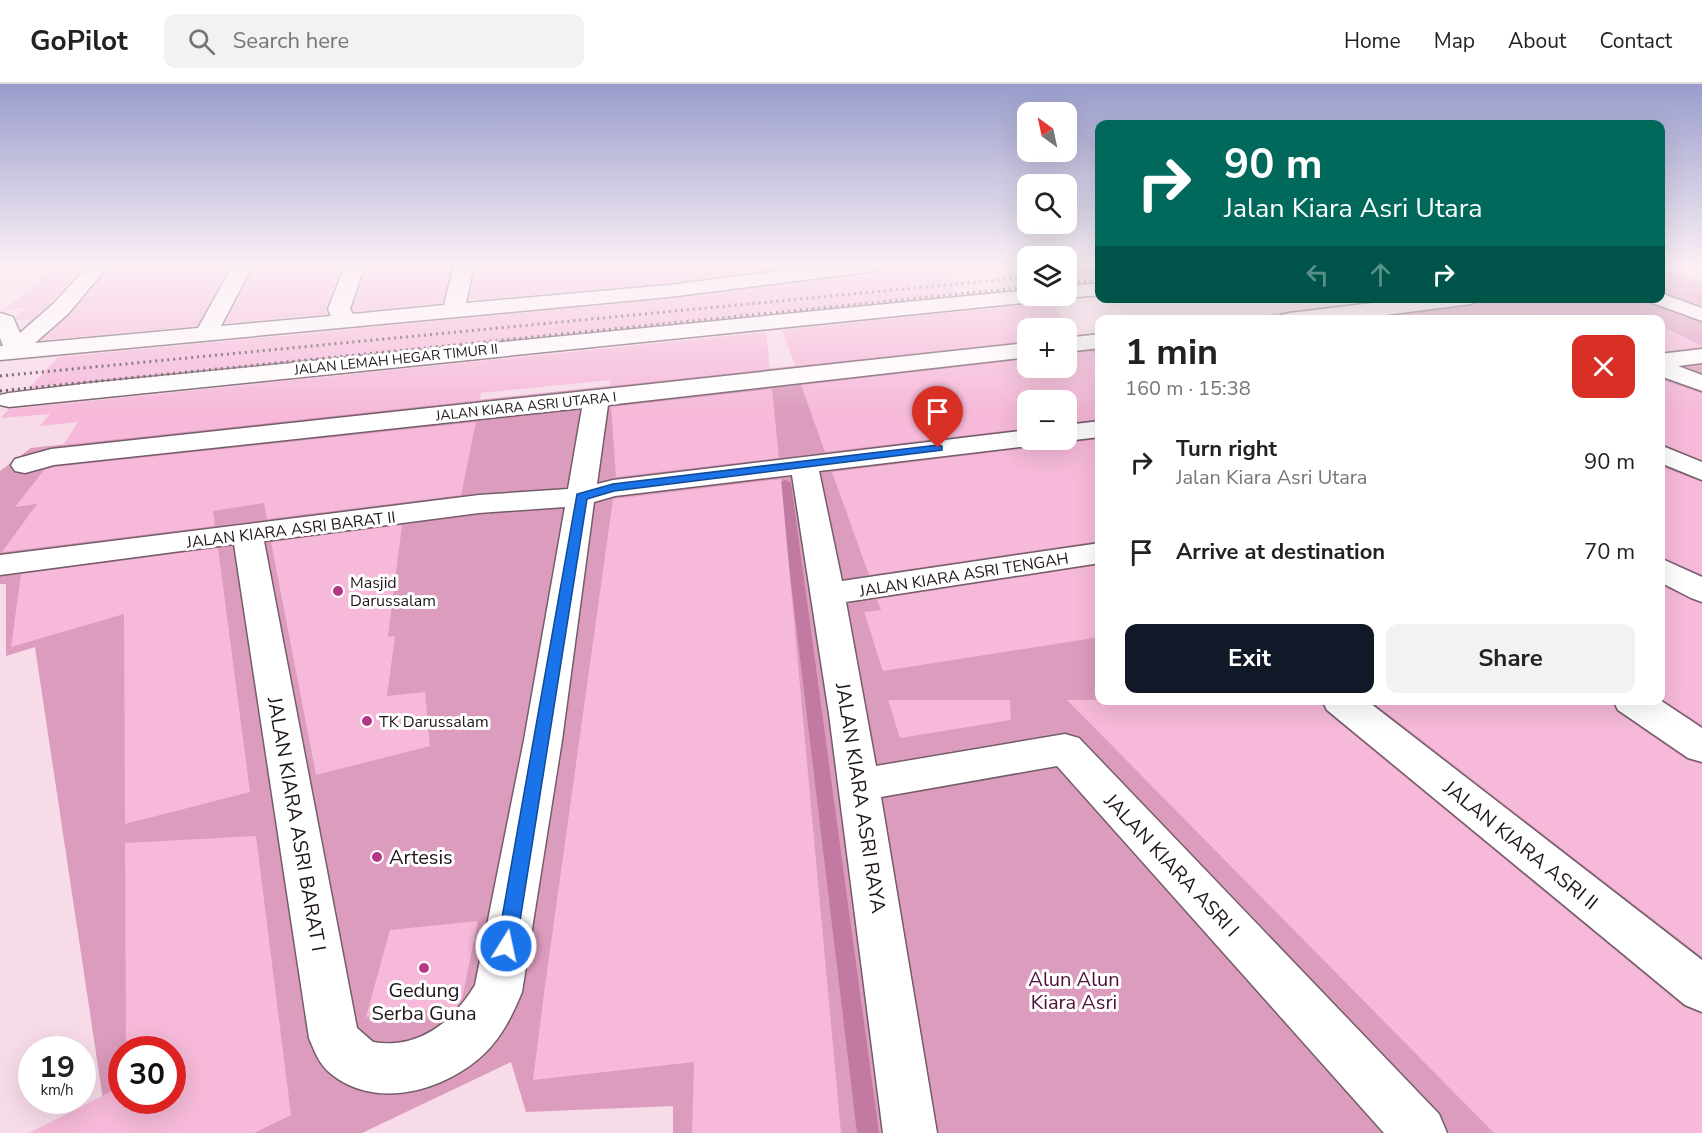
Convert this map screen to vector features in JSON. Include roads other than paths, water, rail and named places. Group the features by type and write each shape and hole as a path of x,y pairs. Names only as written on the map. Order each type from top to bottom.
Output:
{"street":[{"path":"12,351 57,314"},
{"path":"206,334 217,314"},
{"path":"340,314 347,320"},
{"path":"12,351 412,314"},
{"name":"JALAN LEMAH HEGAR TIMUR II","path":"3,405 114,387 852,314"},
{"path":"0,320 5,322 12,351"},
{"path":"1077,344 1095,342"},
{"name":"JALAN KIARA ASRI UTARA I","path":"25,465 51,457 1017,351"},
{"path":"1665,360 1702,356"},
{"path":"1665,369 1702,384"},
{"name":"JALAN KIARA ASRI BARAT I","path":"248,535 334,1038 348,1057 369,1068 398,1069 430,1060 460,1043 483,1018 498,992 543,740 596,399"},
{"path":"1077,432 1095,430"},
{"name":"JALAN KIARA ASRI BARAT II","path":"0,565 480,504 581,497 613,488 1017,439"},
{"path":"1665,455 1695,469"},
{"name":"JALAN KIARA ASRI RAYA","path":"804,464 829,594 860,785 910,1133"},
{"path":"1665,470 1695,469"},
{"name":"JALAN KIARA ASRI TENGAH","path":"829,594 1095,554"},
{"path":"1665,571 1702,591"},
{"name":"JALAN KIARA ASRI II","path":"1346,705 1702,989"},
{"path":"1639,705 1702,747"},
{"name":"JALAN KIARA ASRI I","path":"860,785 1065,749 1420,1133"}],"waterway":[{"path":"785,483 868,1133"}],"railway":[{"path":"0,376 644,314"},
{"path":"0,391 762,314"}],"place":[{"name":"Masjid Darussalam","path":"338,591"},
{"name":"TK Darussalam","path":"367,721"},
{"name":"Artesis","path":"377,857"},
{"name":"Gedung Serba Guna","path":"424,968"}],"park label":[{"name":"Alun Alun Kiara Asri","path":"1074,990"}]}
